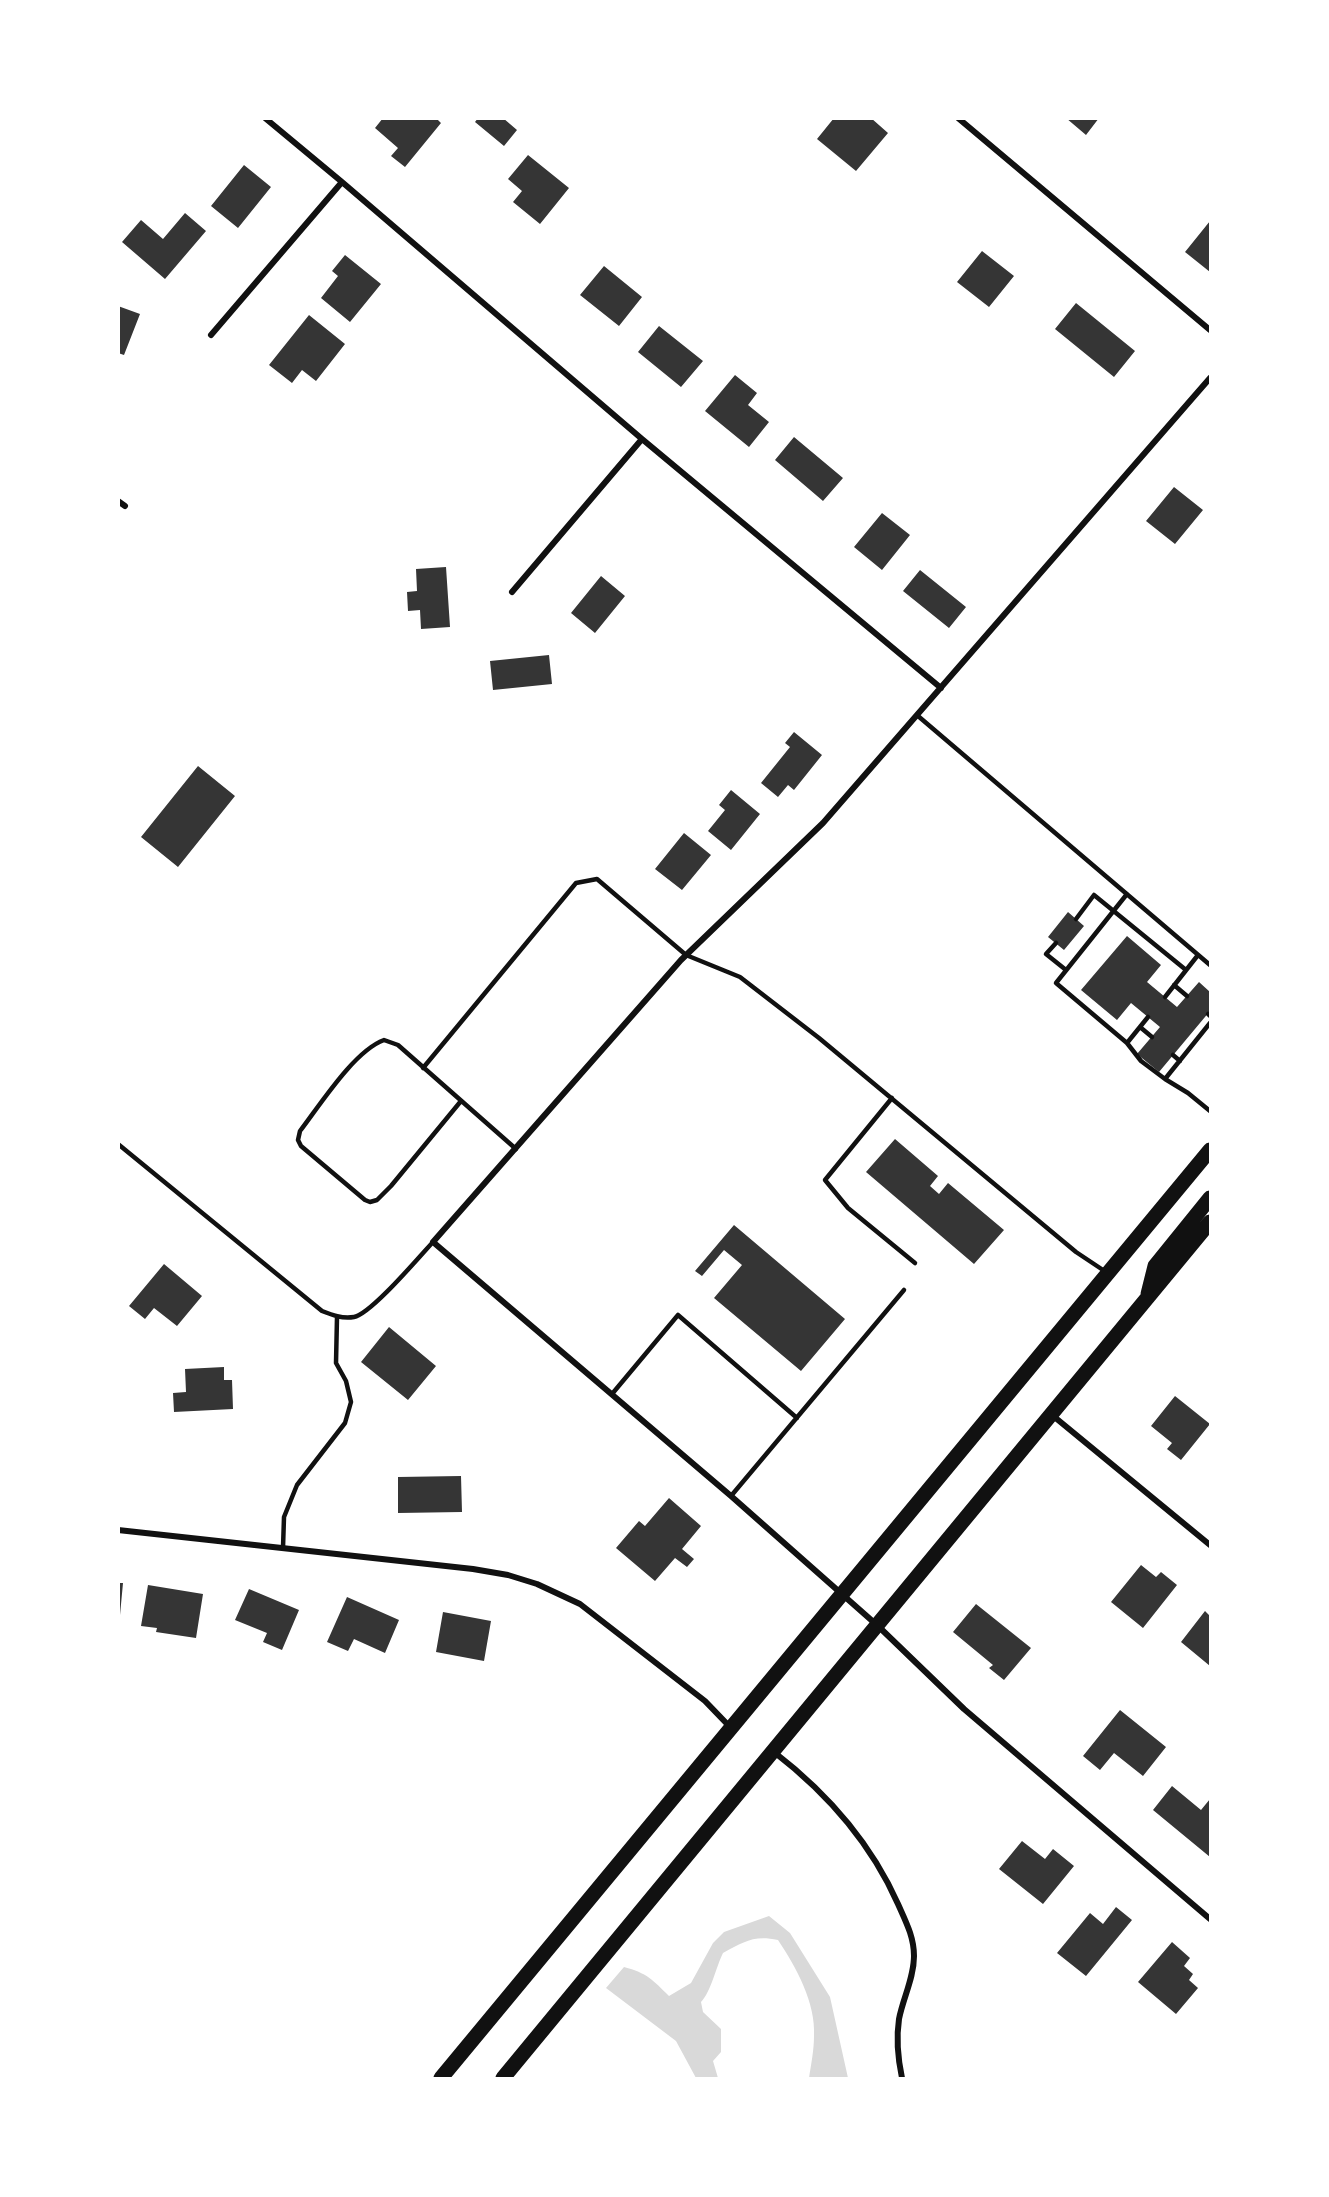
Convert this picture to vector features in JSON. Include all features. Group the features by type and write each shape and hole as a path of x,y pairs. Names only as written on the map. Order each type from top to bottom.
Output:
{"highway":[{"path":"441,2079 1210,1150"},
{"path":"1146,1300 1155,1266 1210,1198"},
{"path":"503,2079 1210,1222"}],"street":[{"path":"265,118 642,439 942,688"},
{"path":"958,118 1210,330"},
{"path":"211,335 342,182"},
{"path":"1210,378 823,823 686,956 433,1242 731,1496 878,1626 964,1709 1210,1919"},
{"path":"512,592 642,439"},
{"path":"118,501 125,506"},
{"path":"1052,1414 1210,1545"},
{"path":"118,1530 473,1569 508,1575 537,1584 580,1604 705,1701 732,1728"},
{"path":"774,1752 800,1772 849,1823 884,1873 912,1937 914,1957 911,1979 899,2019 898,2043 902,2079"}],"lane":[{"path":"918,716 1210,965"},
{"path":"423,1068 576,883 597,879 686,956 740,977 892,1098 1076,1252 1108,1274"},
{"path":"1127,894 1056,983 1126,1043 1141,1061 1210,1110"},
{"path":"1076,919 1094,895 1186,970"},
{"path":"1056,943 1046,954 1065,970"},
{"path":"1165,997 1198,955"},
{"path":"1174,985 1186,996"},
{"path":"1126,1043 1148,1017"},
{"path":"1165,1079 1210,1023"},
{"path":"1140,1027 1152,1037"},
{"path":"1191,1034 1198,1039"},
{"path":"461,1101 391,1186 376,1200 370,1202 301,1146 298,1140 300,1131 352,1064 373,1044 384,1040 398,1045 516,1149"},
{"path":"1173,1055 1180,1061"},
{"path":"892,1098 825,1180 848,1208 915,1263"},
{"path":"118,1144 322,1311 337,1317 356,1317 375,1304 433,1242"},
{"path":"731,1496 904,1290"},
{"path":"612,1394 678,1315 796,1418"},
{"path":"283,1548 284,1517 297,1485 345,1424 351,1402 346,1381 336,1363 337,1317"}],"shaded area":[{"path":"769,1916 790,1933 830,1997 848,2078 809,2078 814,2041 812,2011 804,1986 778,1940 755,1939 723,1953 711,1986 701,2002 703,2012 721,2029 721,2052 713,2061 718,2078 696,2078 676,2041 606,1988 624,1967 649,1978 669,1996 691,1983 713,1943 724,1932"}],"building":[{"path":"383,118 436,118 441,123 405,167 391,156 398,148 375,128"},
{"path":"478,118 503,118 517,130 504,146 475,122"},
{"path":"834,118 871,118 888,133 856,171 817,139"},
{"path":"1066,118 1099,118 1086,135"},
{"path":"528,155 569,188 540,224 513,202 522,191 508,179"},
{"path":"244,165 271,187 238,228 211,206"},
{"path":"185,213 206,231 165,279 122,242 141,220 163,239"},
{"path":"1210,221 1210,272 1185,252"},
{"path":"982,251 1014,276 989,307 957,282"},
{"path":"345,255 381,284 350,322 321,298 338,276 332,271"},
{"path":"604,266 642,297 619,326 580,295"},
{"path":"1076,303 1135,351 1114,377 1055,329"},
{"path":"118,306 140,314 124,355 118,353"},
{"path":"309,315 345,344 316,381 302,370 292,383 269,365"},
{"path":"659,326 703,361 681,387 638,352"},
{"path":"735,375 757,393 748,405 769,422 749,447 705,411"},
{"path":"794,437 843,478 823,501 775,460"},
{"path":"1174,487 1203,510 1175,544 1146,521"},
{"path":"882,513 910,535 882,570 854,547"},
{"path":"446,567 450,627 421,629 420,610 408,611 407,592 417,591 416,569"},
{"path":"920,570 966,607 949,628 903,591"},
{"path":"601,576 625,596 595,633 571,613"},
{"path":"549,655 552,684 493,690 490,661"},
{"path":"794,732 822,755 794,790 788,785 778,797 761,783 790,747 785,743"},
{"path":"198,766 235,796 178,867 141,837"},
{"path":"731,790 760,814 731,850 708,831 725,810 719,805"},
{"path":"684,833 711,855 682,890 655,869"},
{"path":"1068,912 1084,926 1064,950 1048,937"},
{"path":"1127,936 1161,965 1147,982 1177,1007 1199,982 1210,992 1210,1011 1159,1072 1137,1054 1160,1027 1131,1003 1117,1020 1081,990"},
{"path":"895,1139 938,1176 930,1186 939,1194 948,1183 1004,1230 974,1264 866,1172"},
{"path":"734,1225 845,1319 801,1371 714,1298 742,1265 724,1250 702,1276 695,1271"},
{"path":"164,1264 202,1296 177,1326 154,1308 145,1319 129,1306"},
{"path":"389,1327 436,1366 408,1400 361,1362"},
{"path":"224,1367 224,1380 232,1380 233,1409 174,1412 173,1393 186,1392 185,1369"},
{"path":"1175,1396 1210,1424 1181,1460 1167,1449 1172,1443 1151,1426"},
{"path":"461,1476 462,1512 398,1513 398,1477"},
{"path":"669,1498 701,1526 682,1549 694,1559 687,1567 675,1558 655,1581 616,1548 639,1521 645,1526"},
{"path":"1141,1565 1156,1577 1161,1572 1177,1585 1143,1628 1111,1602"},
{"path":"118,1583 123,1583 120,1615 118,1615"},
{"path":"148,1585 203,1594 196,1638 156,1632 157,1628 141,1626"},
{"path":"249,1589 299,1610 282,1650 263,1642 267,1633 235,1620"},
{"path":"347,1597 399,1620 385,1653 354,1639 348,1651 327,1642"},
{"path":"976,1604 1031,1648 1004,1680 989,1668 993,1665 953,1632"},
{"path":"1205,1611 1210,1616 1210,1666 1181,1642"},
{"path":"443,1612 491,1621 484,1661 436,1652"},
{"path":"1120,1710 1166,1747 1143,1776 1114,1753 1100,1770 1083,1756"},
{"path":"1172,1786 1201,1810 1210,1799 1210,1857 1153,1810"},
{"path":"1022,1841 1045,1859 1053,1849 1074,1866 1043,1904 999,1869"},
{"path":"1116,1907 1132,1920 1086,1976 1057,1953 1090,1913 1103,1924"},
{"path":"1172,1942 1190,1958 1184,1966 1193,1974 1189,1980 1198,1988 1176,2014 1138,1982"}]}
